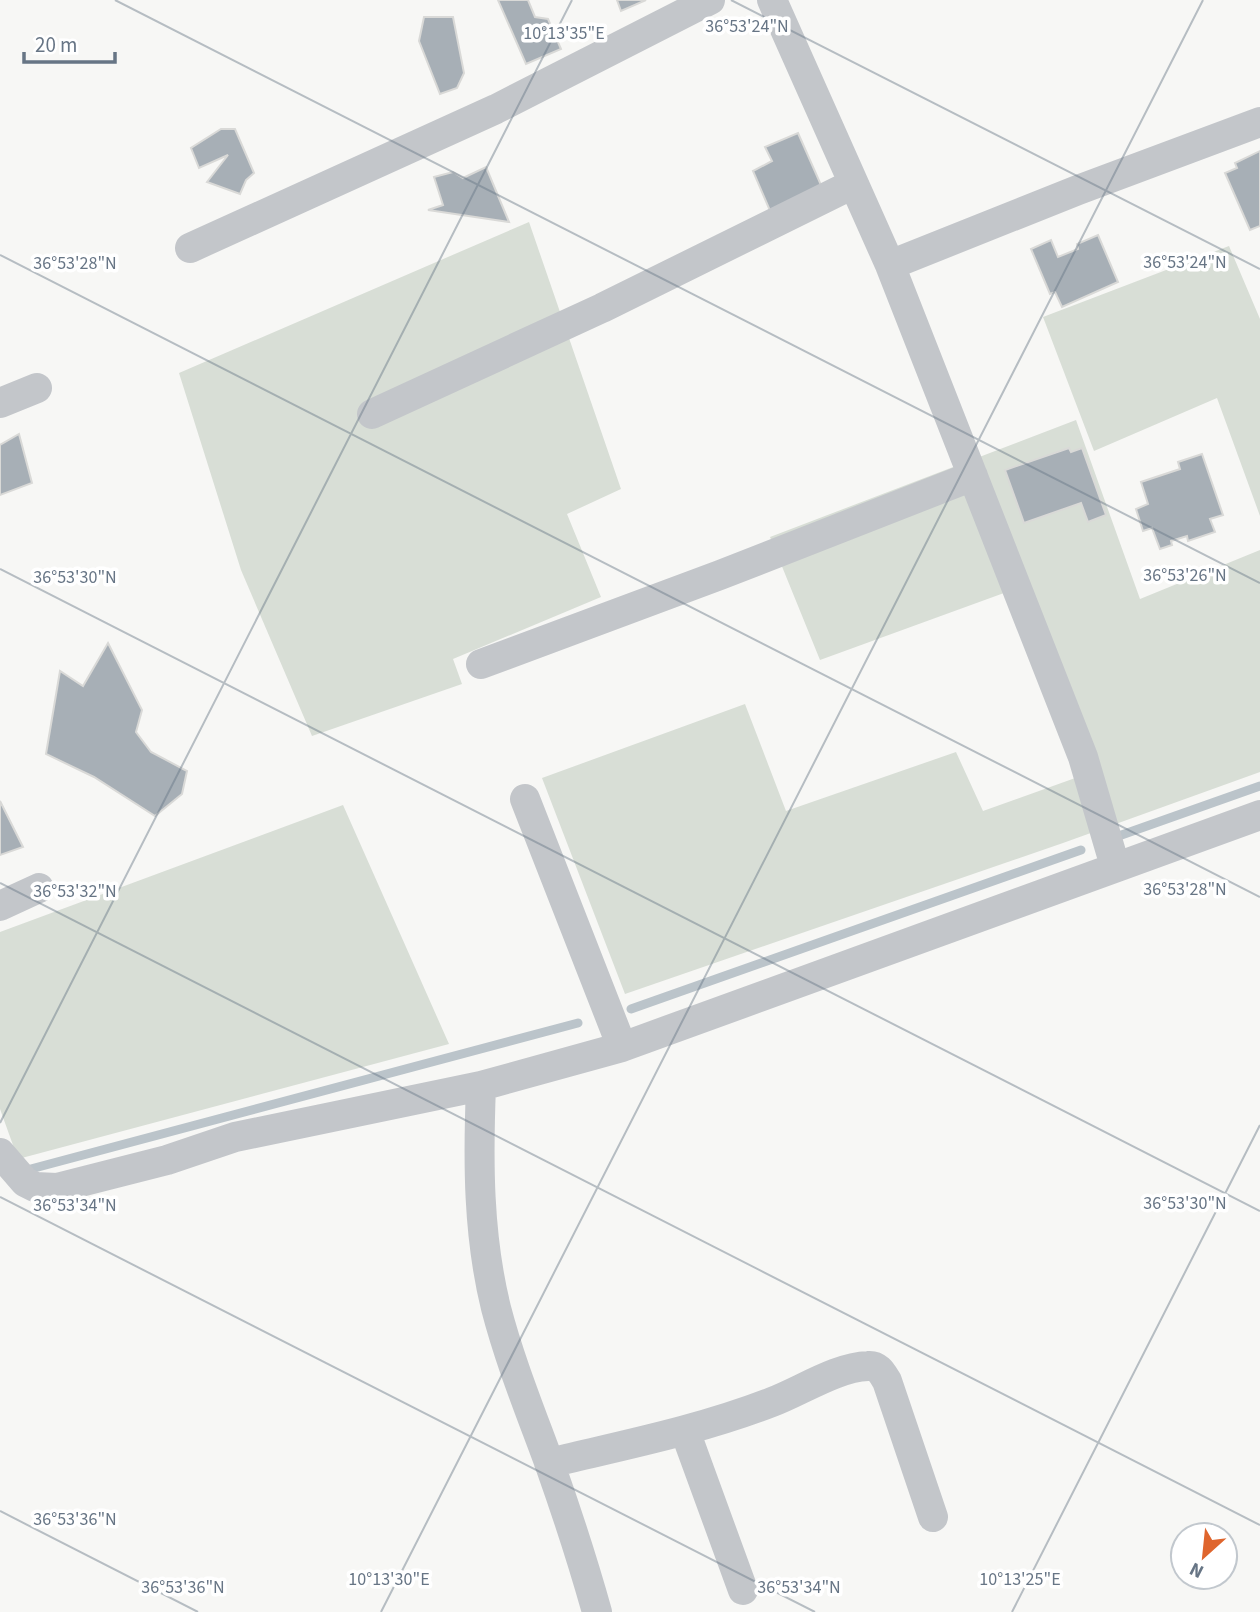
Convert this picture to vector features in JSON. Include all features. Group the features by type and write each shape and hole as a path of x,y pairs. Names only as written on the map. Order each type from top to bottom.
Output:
{"street":[{"path":"190,247 496,109 710,0"},
{"path":"772,0 890,265 1083,757 1115,866"},
{"path":"890,265 1078,190 1260,122"},
{"path":"372,414 602,308 853,184"},
{"path":"0,403 37,388"},
{"path":"481,664 720,575 973,476"},
{"path":"526,799 622,1047"},
{"path":"0,1153 25,1182 35,1187 57,1188 166,1160 235,1137 481,1086 622,1047 1260,815"},
{"path":"0,905 39,888"},
{"path":"481,1086 481,1221 496,1307 519,1385 584,1564 597,1612"},
{"path":"549,1463 685,1431 772,1402 844,1371 870,1365 881,1370 887,1381 933,1517"},
{"path":"685,1431 743,1590"}],"shaded area":[{"path":"529,222 621,489 567,514 601,597 453,659 462,684 312,736 241,570 179,373"},
{"path":"1229,246 1260,319 1260,516 1217,398 1094,451 1043,317"},
{"path":"1076,420 1140,599 1260,550 1260,772 625,994 542,778 745,704 786,811 956,752 983,811 1078,777 1004,593 820,660 770,537"},
{"path":"343,805 449,1044 18,1159 0,1109 0,932"}],"building":[{"path":"498,0 528,0 535,17 548,19 561,49 526,64"},
{"path":"617,0 646,0 621,11"},
{"path":"424,17 453,17 464,73 457,88 440,94 419,41"},
{"path":"221,129 235,129 254,173 246,180 240,194 207,182 228,155 199,168 191,148"},
{"path":"798,133 821,185 771,213 753,171 772,161 765,147"},
{"path":"1260,151 1260,226 1250,230 1225,173 1237,168 1235,163"},
{"path":"486,167 509,222 428,210 443,205 434,177 453,172 463,178"},
{"path":"1098,235 1118,282 1062,307 1055,292 1050,294 1031,249 1051,240 1058,257 1078,249 1077,244"},
{"path":"19,434 32,483 0,495 0,445"},
{"path":"1069,448 1071,452 1082,448 1106,515 1088,522 1081,503 1024,523 1005,470"},
{"path":"1202,454 1223,515 1210,519 1215,532 1188,541 1187,536 1171,541 1172,545 1160,549 1152,528 1143,531 1136,509 1148,504 1141,482 1180,469 1178,462"},
{"path":"108,643 142,710 136,732 151,752 187,771 182,794 155,816 94,777 46,754 60,671 83,686"},
{"path":"0,801 23,847 0,855"}],"waterway":[{"path":"1113,838 1260,786"},
{"path":"631,1009 1081,850"},
{"path":"27,1170 578,1023"}]}
